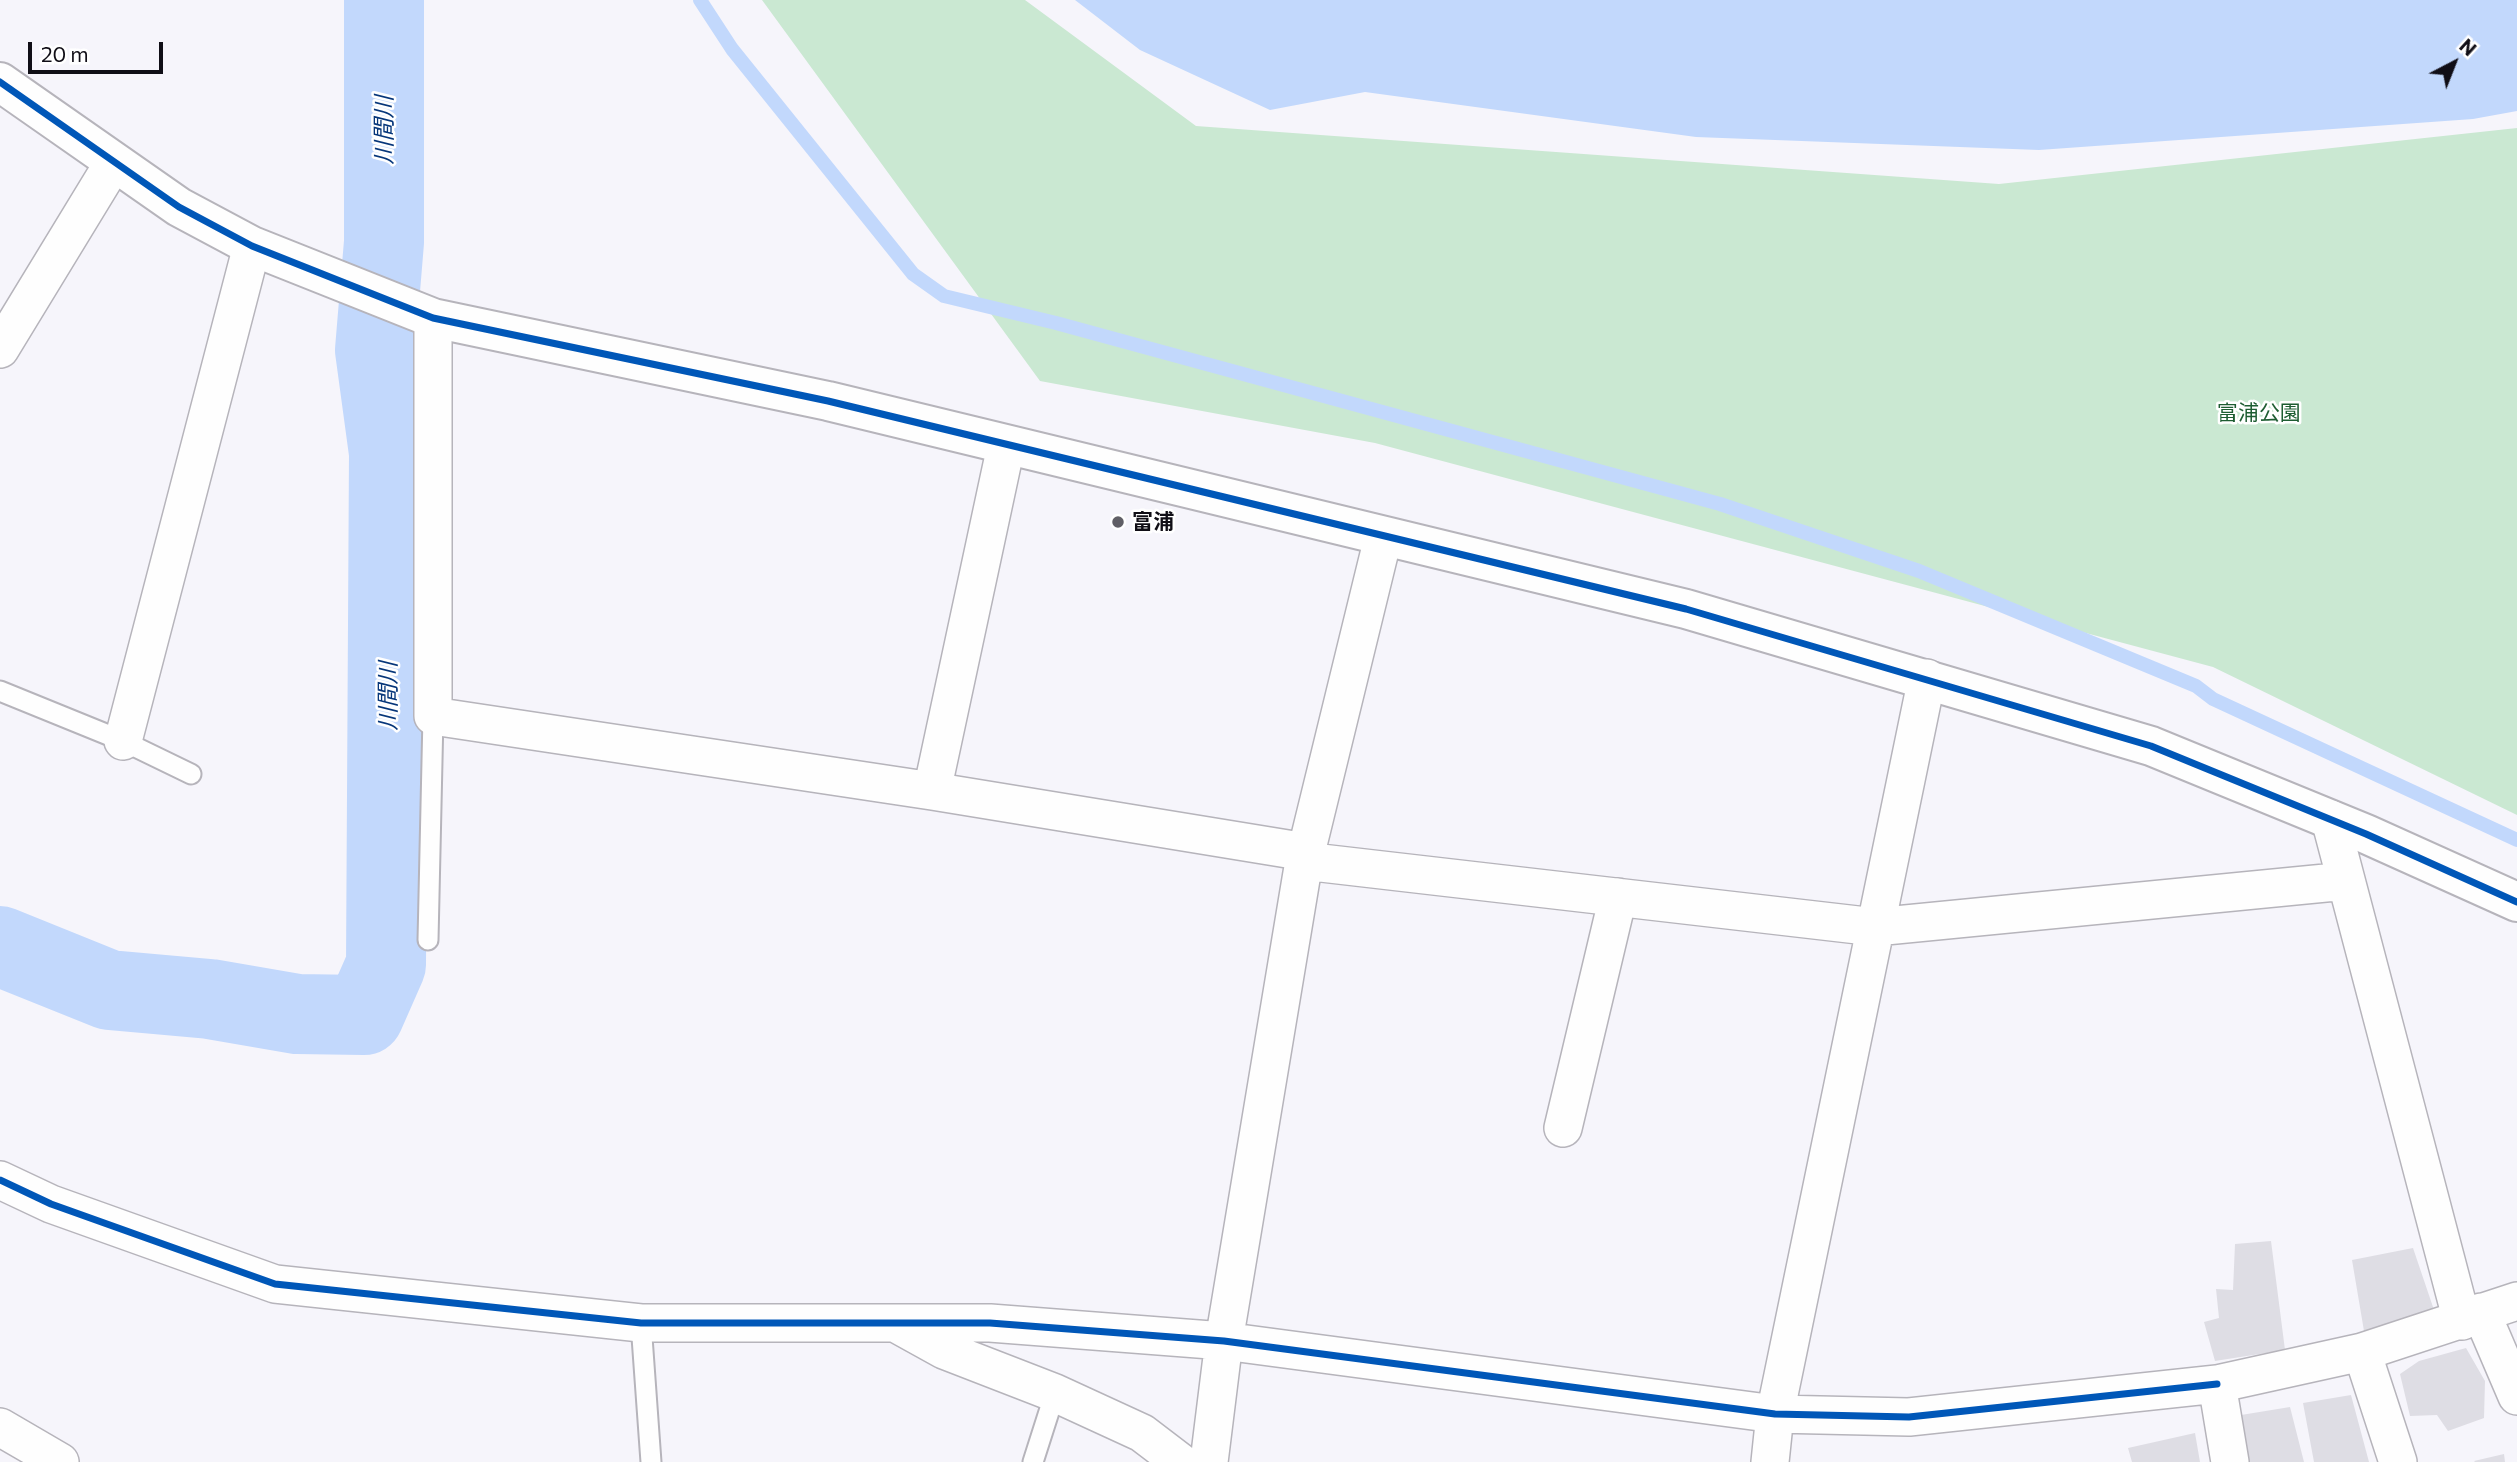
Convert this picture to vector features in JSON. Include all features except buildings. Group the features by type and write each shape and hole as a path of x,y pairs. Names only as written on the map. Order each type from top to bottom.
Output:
{"street":[{"path":"0,82 179,207 252,246 433,318 828,401 1383,538 1686,609 2151,746 2330,819 2517,902"},
{"path":"0,349 114,162"},
{"path":"123,741 252,246"},
{"path":"433,318 433,716 932,791 1305,856 1875,927 2346,881"},
{"path":"932,791 1006,446"},
{"path":"1209,1462 1224,1341 1305,856 1383,538"},
{"path":"1770,1462 1775,1414 1927,678"},
{"path":"2330,819 2471,1316 2517,1396"},
{"path":"1563,1128 1618,897"},
{"path":"0,1180 51,1204 275,1284 641,1323 990,1323 1224,1341 1775,1414 1909,1417 2217,1384 2362,1352 2517,1301"},
{"path":"893,1321 944,1350 1055,1393 1142,1433 1180,1462"},
{"path":"2362,1352 2398,1462"},
{"path":"2217,1384 2230,1462"},
{"path":"0,1427 60,1462"}],"lane":[{"path":"0,691 123,741 191,774"},
{"path":"428,940 433,716"},
{"path":"641,1323 651,1462"},
{"path":"1032,1462 1055,1393"}],"green space":[{"name":"富浦公園","path":"762,0 1025,0 1196,126 1999,184 2517,128 2517,815 2213,667 1375,443 1040,381"}],"water":[{"path":"1075,0 2517,0 2517,111 2473,119 2039,150 1696,137 1365,92 1270,110 1140,50"}],"waterway":[{"name":"川間川","path":"0,946 109,990 210,999 297,1014 364,1015 386,965 389,453 375,350 384,242 384,0"},
{"path":"700,0 732,49 913,274 944,296 1056,323 1720,504 1919,571 2196,686 2213,699 2517,840"}],"cycle path":[{"path":"0,82 179,207 252,246 433,318 828,401 1686,609 2151,746 2366,834 2517,902"},
{"path":"0,1180 51,1204 275,1284 641,1323 990,1323 1224,1341 1775,1414 1909,1417 2217,1384"}],"place":[{"name":"富浦","path":"1118,522"}]}
